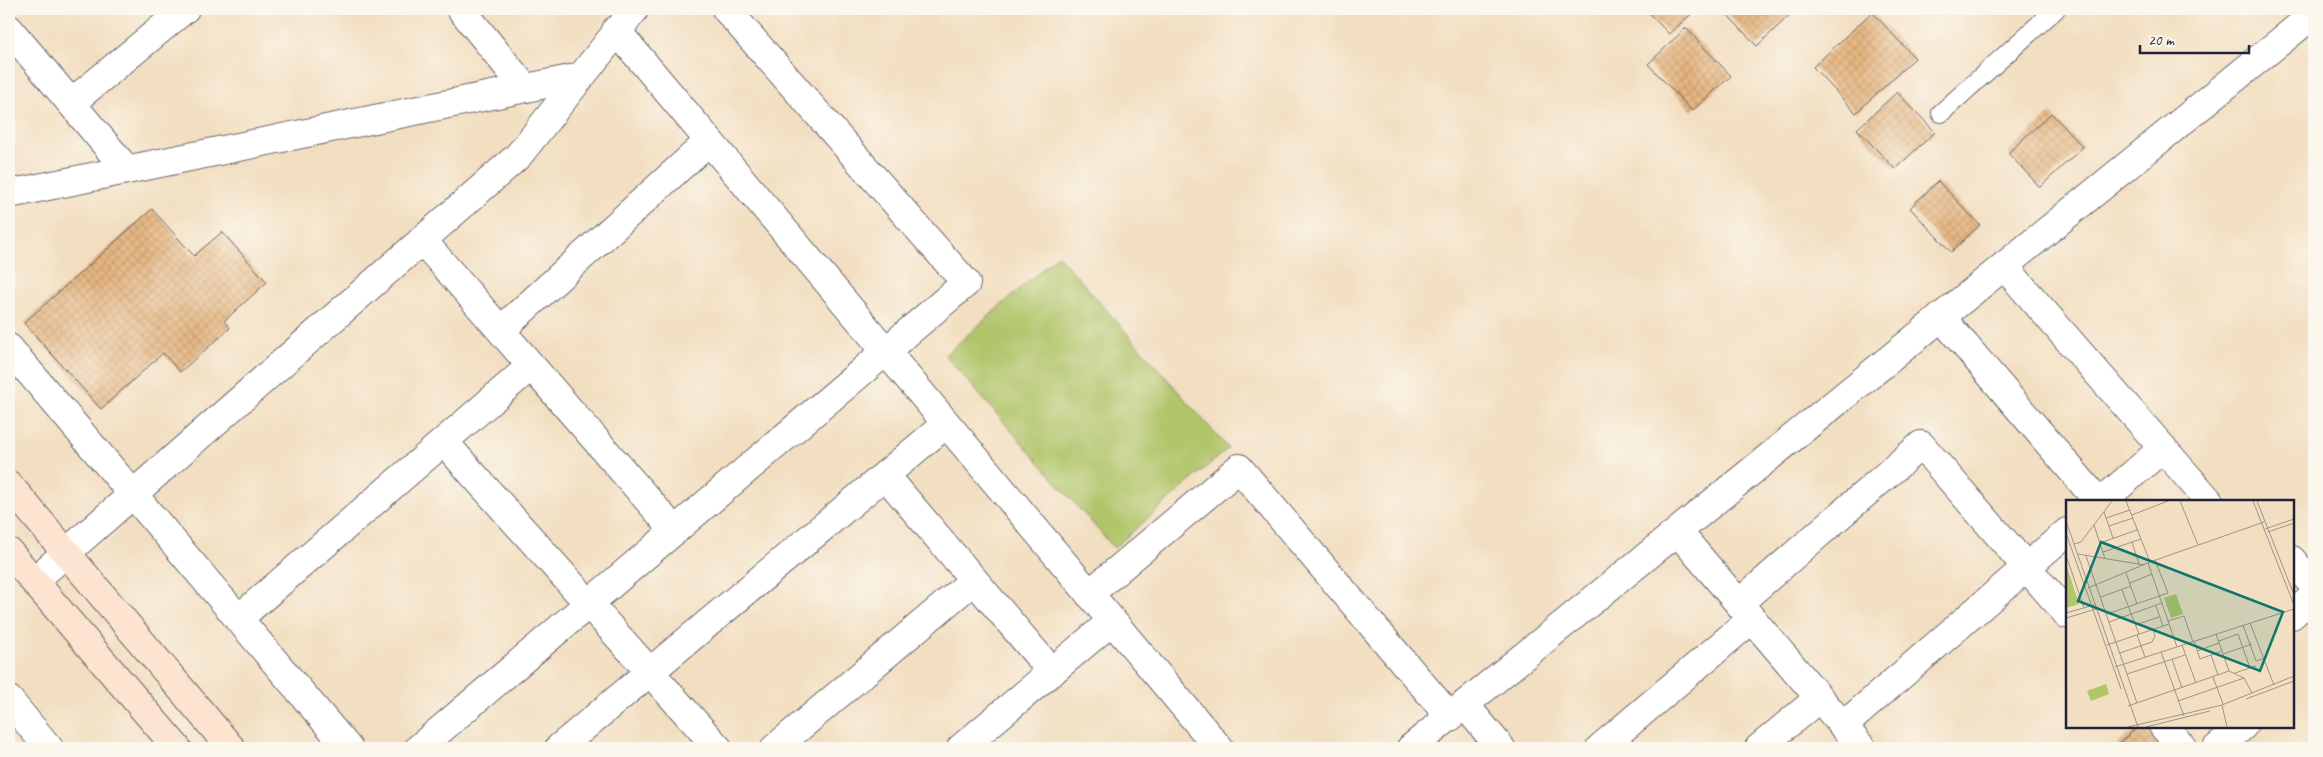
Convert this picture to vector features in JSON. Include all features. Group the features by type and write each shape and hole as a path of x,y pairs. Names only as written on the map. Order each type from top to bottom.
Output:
{"main road":[{"path":"9,485 231,748"},
{"path":"9,552 171,746 205,718"}],"street":[{"path":"71,103 185,9"},
{"path":"461,9 525,88"},
{"path":"419,748 966,283 726,9"},
{"path":"1411,748 2314,14"},
{"path":"34,581 518,156 627,15 710,141 1219,748"},
{"path":"9,29 127,170"},
{"path":"9,194 580,77"},
{"path":"501,330 710,141"},
{"path":"422,240 675,531"},
{"path":"2004,266 2207,500"},
{"path":"1941,317 2097,500"},
{"path":"9,348 348,748"},
{"path":"238,619 531,366"},
{"path":"559,748 946,424"},
{"path":"444,442 718,748"},
{"path":"1600,748 1921,445 2066,613"},
{"path":"2103,500 2163,448"},
{"path":"1089,594 1239,468 1457,711 1501,748"},
{"path":"885,475 1052,672"},
{"path":"1678,532 1862,748"},
{"path":"1843,726 2066,533"},
{"path":"2293,561 2314,586"},
{"path":"776,748 974,580"},
{"path":"2293,614 2314,596"},
{"path":"961,748 1112,621"},
{"path":"1759,748 1819,698"},
{"path":"9,700 49,748"},
{"path":"2164,727 2182,748"},
{"path":"2217,748 2242,727"}],"lane":[{"path":"1942,113 2056,9"}],"green space":[{"path":"1058,255 1228,448 1114,548 945,355"}],"building":[{"path":"1645,9 1697,9 1669,34"},
{"path":"1722,9 1796,9 1757,46"},
{"path":"1872,12 1915,58 1856,113 1813,67"},
{"path":"1686,28 1731,76 1692,111 1648,64"},
{"path":"1897,92 1935,132 1895,169 1857,129"},
{"path":"2051,113 2083,147 2040,187 2008,153"},
{"path":"1938,181 1980,225 1951,252 1910,208"},
{"path":"152,209 194,256 222,232 267,282 224,321 230,328 180,372 163,353 101,409 24,323"},
{"path":"2138,727 2146,727 2164,748 2113,748"}]}
